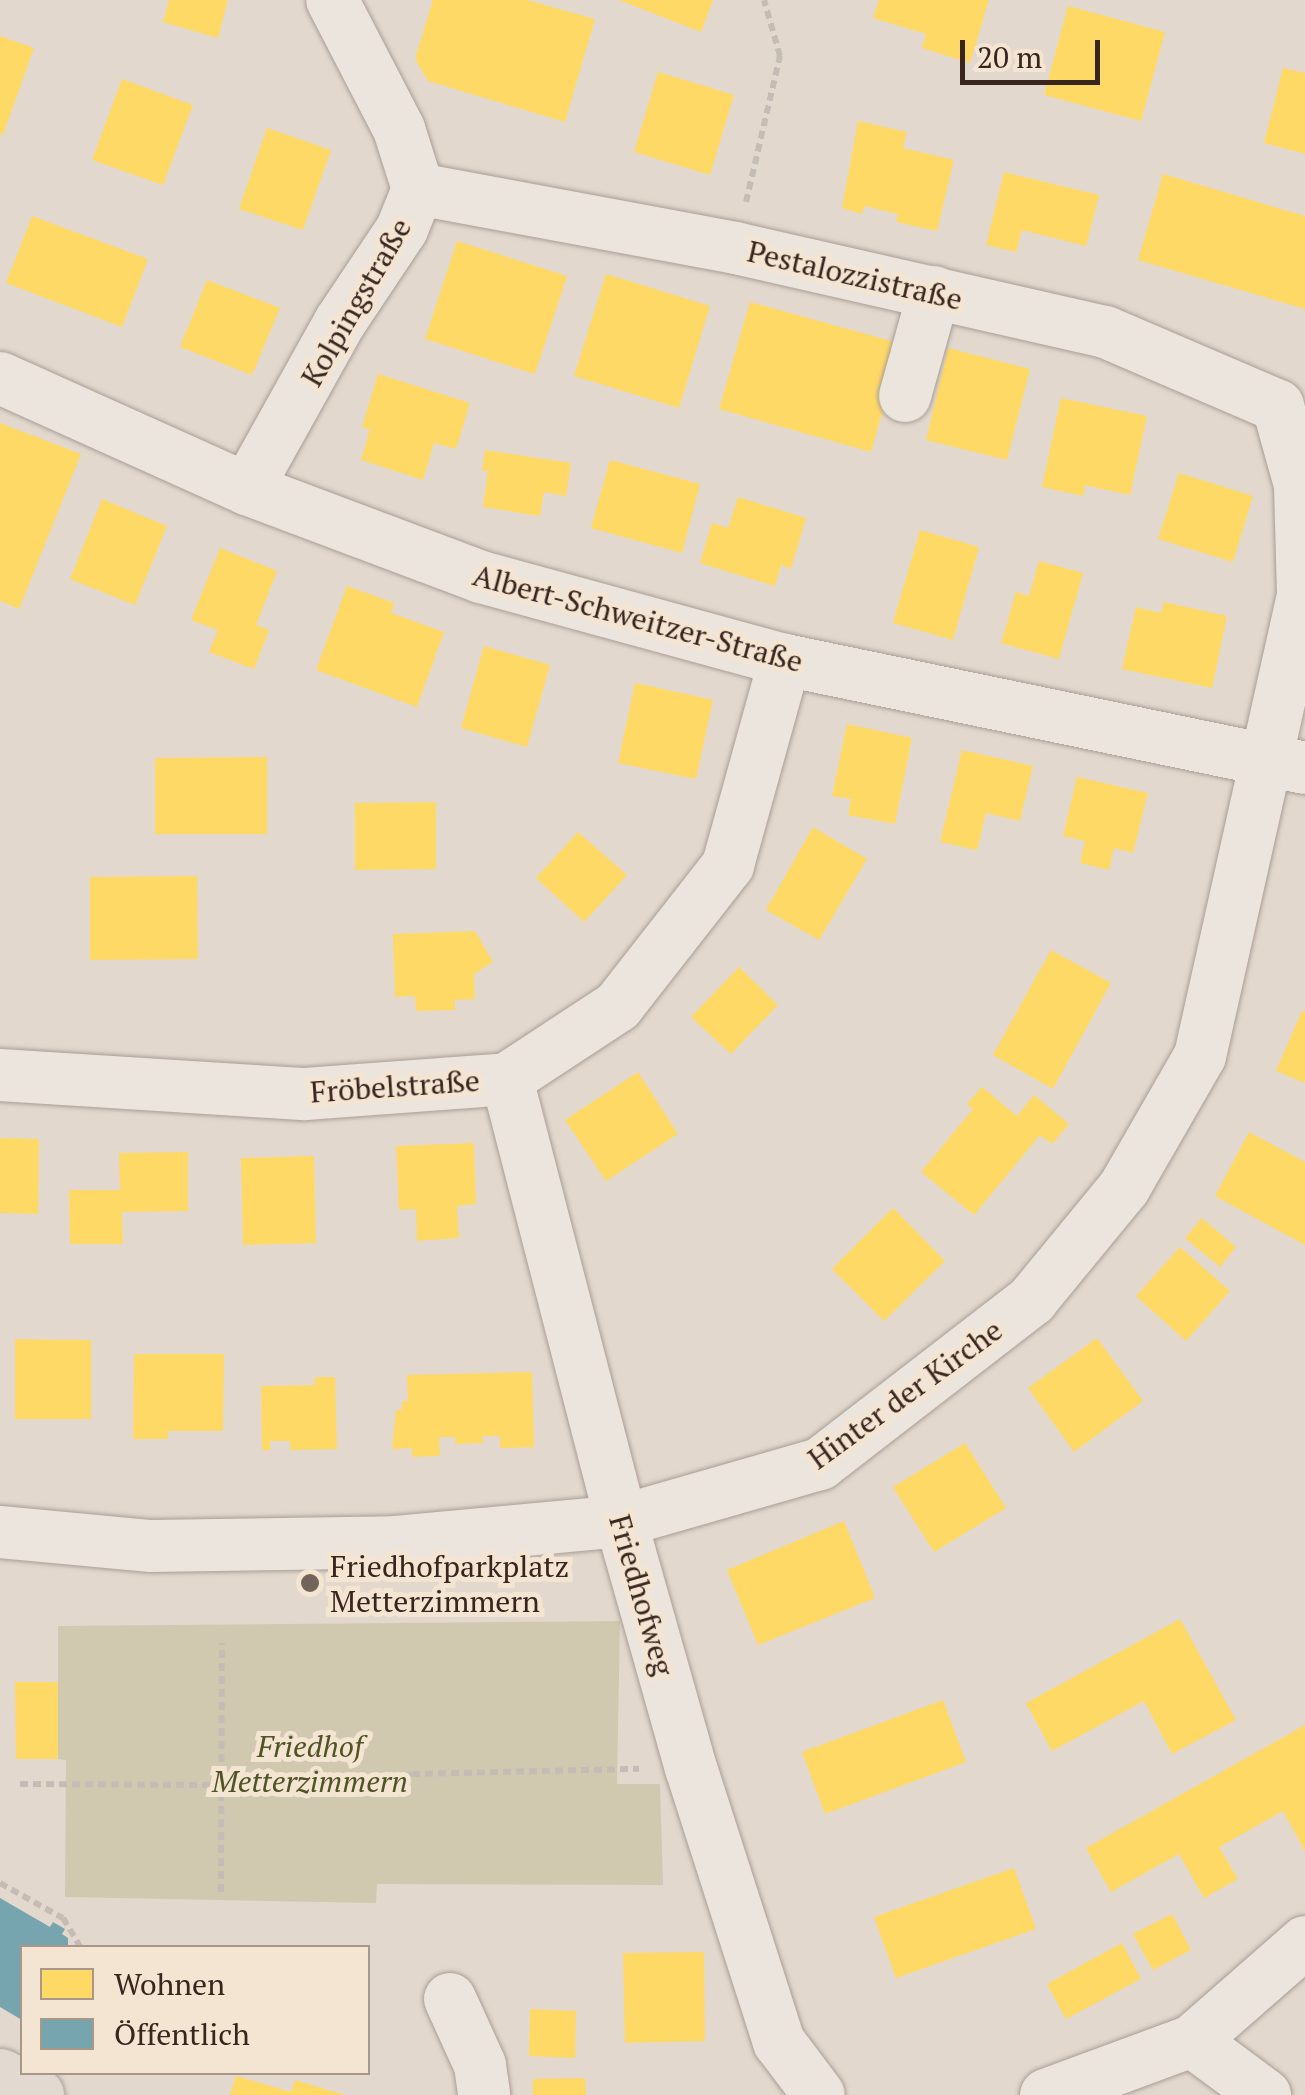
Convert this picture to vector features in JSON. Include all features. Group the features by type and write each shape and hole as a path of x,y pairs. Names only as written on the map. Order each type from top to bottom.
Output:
{"main road":[{"path":"0,2076 36,2095"}],"street":[{"name":"Kolpingstraße","path":"247,489 340,322 402,229 418,189 399,128 332,0"},
{"name":"Pestalozzistraße","path":"418,189 736,248 934,292 1105,332 1291,389 1300,485 1303,594 1286,764"},
{"path":"905,396 934,292"},
{"name":"Albert-Schweitzer-Straße","path":"0,378 247,489 481,577 785,660 1286,764"},
{"name":"Fröbelstraße","path":"0,1075 305,1094 508,1079 618,1006 728,865 785,660"},
{"name":"Hinter der Kirche","path":"0,1532 170,1546 396,1542 621,1521 820,1464 1032,1300 1124,1188 1200,1056 1286,764"},
{"name":"Friedhofweg","path":"508,1079 621,1521 691,1768 779,2042 819,2095"},
{"path":"1046,2095 1192,2042 1305,1942"},
{"path":"450,1999 480,2065 484,2095"},
{"path":"1192,2042 1266,2095"}],"path":[{"path":"736,248 780,56 764,0"},
{"path":"220,1892 222,1644"},
{"path":"20,1784 380,1786 412,1774 691,1768"},
{"path":"0,1883 63,1918 79,1945"}],"green space":[{"name":"Friedhof Metterzimmern","path":"620,1621 617,1784 660,1784 663,1885 377,1884 376,1903 65,1897 66,1760 58,1759 58,1626"}],"building: Wohnen":[{"path":"169,0 228,0 218,38 163,22"},
{"path":"433,0 527,0 595,19 565,122 428,81 415,59"},
{"path":"619,0 713,0 701,32"},
{"path":"879,0 989,0 970,63 922,48 926,34 873,18"},
{"path":"1068,6 1165,32 1141,121 1044,95"},
{"path":"0,36 34,48 3,135 0,134"},
{"path":"1283,68 1305,73 1305,154 1264,143"},
{"path":"658,72 734,95 710,175 634,152"},
{"path":"122,79 193,105 163,185 92,160"},
{"path":"858,121 907,132 903,148 954,160 937,231 896,222 898,214 864,206 862,214 842,208"},
{"path":"267,128 331,150 303,230 239,209"},
{"path":"1004,172 1099,195 1086,246 1022,230 1016,252 986,245"},
{"path":"1163,174 1305,216 1305,309 1138,260"},
{"path":"32,216 148,259 122,327 6,283"},
{"path":"457,241 567,276 535,374 425,339"},
{"path":"606,274 710,306 679,408 574,376"},
{"path":"207,280 280,308 252,375 180,347"},
{"path":"750,302 902,344 871,452 719,409"},
{"path":"948,348 1030,369 1007,460 926,440"},
{"path":"378,374 470,403 456,449 434,443 423,480 361,460 370,430 362,427"},
{"path":"1061,398 1147,416 1130,495 1085,485 1083,496 1042,487"},
{"path":"0,423 81,454 19,609 0,601"},
{"path":"485,450 571,463 566,496 544,492 540,516 483,507 488,471 482,471"},
{"path":"610,460 700,484 682,553 591,528"},
{"path":"1179,473 1253,496 1233,562 1158,539"},
{"path":"738,497 806,518 791,569 781,565 775,586 700,563 712,523 728,528"},
{"path":"102,499 167,526 135,605 70,579"},
{"path":"920,530 979,547 953,640 893,623"},
{"path":"220,548 277,571 256,625 269,630 254,669 209,652 218,630 191,620"},
{"path":"1039,561 1083,573 1059,659 1001,643 1016,592 1029,596"},
{"path":"347,586 394,603 391,613 444,632 417,707 316,670"},
{"path":"1164,602 1227,616 1212,688 1122,669 1136,607 1161,613"},
{"path":"484,646 550,665 527,747 461,728"},
{"path":"635,683 713,700 696,779 618,763"},
{"path":"847,724 912,738 895,824 848,815 851,799 832,796"},
{"path":"962,750 1033,766 1020,821 986,813 977,850 940,842"},
{"path":"267,757 267,834 155,834 155,758"},
{"path":"1077,777 1148,793 1133,853 1114,848 1109,870 1080,863 1085,841 1063,836"},
{"path":"436,802 436,869 355,870 355,803"},
{"path":"813,827 867,859 819,940 766,910"},
{"path":"578,832 627,875 584,922 536,878"},
{"path":"197,876 198,959 90,960 90,877"},
{"path":"475,931 493,962 474,974 475,999 455,1000 455,1010 416,1011 415,996 395,997 393,934"},
{"path":"1051,950 1111,983 1053,1089 993,1055"},
{"path":"739,967 778,1005 731,1054 691,1017"},
{"path":"1302,1011 1305,1012 1305,1083 1276,1071"},
{"path":"638,1072 678,1134 606,1181 565,1120"},
{"path":"982,1087 1017,1116 1034,1095 1069,1124 1052,1144 1040,1135 974,1215 921,1172 973,1109 967,1104"},
{"path":"1249,1132 1305,1162 1305,1245 1215,1196"},
{"path":"0,1138 39,1139 38,1214 0,1213"},
{"path":"474,1143 476,1204 457,1206 459,1238 417,1241 416,1209 399,1210 396,1146"},
{"path":"188,1152 188,1211 122,1212 123,1244 70,1244 69,1190 120,1190 119,1153"},
{"path":"314,1156 316,1243 243,1245 241,1158"},
{"path":"893,1208 945,1261 884,1321 832,1269"},
{"path":"1202,1218 1236,1247 1220,1267 1185,1238"},
{"path":"1180,1247 1230,1291 1186,1341 1136,1296"},
{"path":"1097,1338 1143,1401 1074,1452 1028,1388"},
{"path":"15,1339 91,1340 91,1419 15,1419"},
{"path":"134,1354 224,1354 223,1431 168,1431 168,1439 133,1439"},
{"path":"532,1372 534,1447 500,1448 500,1436 483,1436 483,1443 455,1444 455,1437 439,1437 440,1456 412,1457 412,1448 392,1449 396,1410 402,1410 402,1401 408,1401 407,1375"},
{"path":"315,1377 335,1377 337,1449 290,1450 290,1441 270,1441 270,1450 262,1450 261,1386 315,1385"},
{"path":"965,1443 1006,1508 934,1552 893,1487"},
{"path":"844,1521 875,1598 758,1645 727,1570"},
{"path":"1180,1619 1236,1720 1172,1754 1144,1701 1052,1751 1026,1703"},
{"path":"15,1682 58,1682 58,1759 16,1759"},
{"path":"943,1700 966,1762 825,1814 802,1752"},
{"path":"1305,1725 1305,1851 1283,1811 1219,1847 1238,1879 1204,1898 1179,1854 1111,1892 1086,1848"},
{"path":"1014,1868 1036,1929 896,1978 874,1917"},
{"path":"1172,1914 1191,1950 1153,1970 1133,1934"},
{"path":"1122,1943 1141,1979 1066,2019 1047,1984"},
{"path":"704,1952 705,2041 625,2043 623,1953"},
{"path":"530,2009 576,2011 575,2058 529,2056"},
{"path":"236,2076 291,2092 295,2080 345,2095 230,2095"},
{"path":"585,2078 586,2095 533,2095 533,2079"}],"building: Öffentlich":[{"path":"0,1898 50,1927 53,1922 65,1929 62,1934 68,1938 68,1945 20,1945 20,2019 0,2007"}],"place":[{"name":"Friedhofparkplatz Metterzimmern","path":"310,1583"}]}
